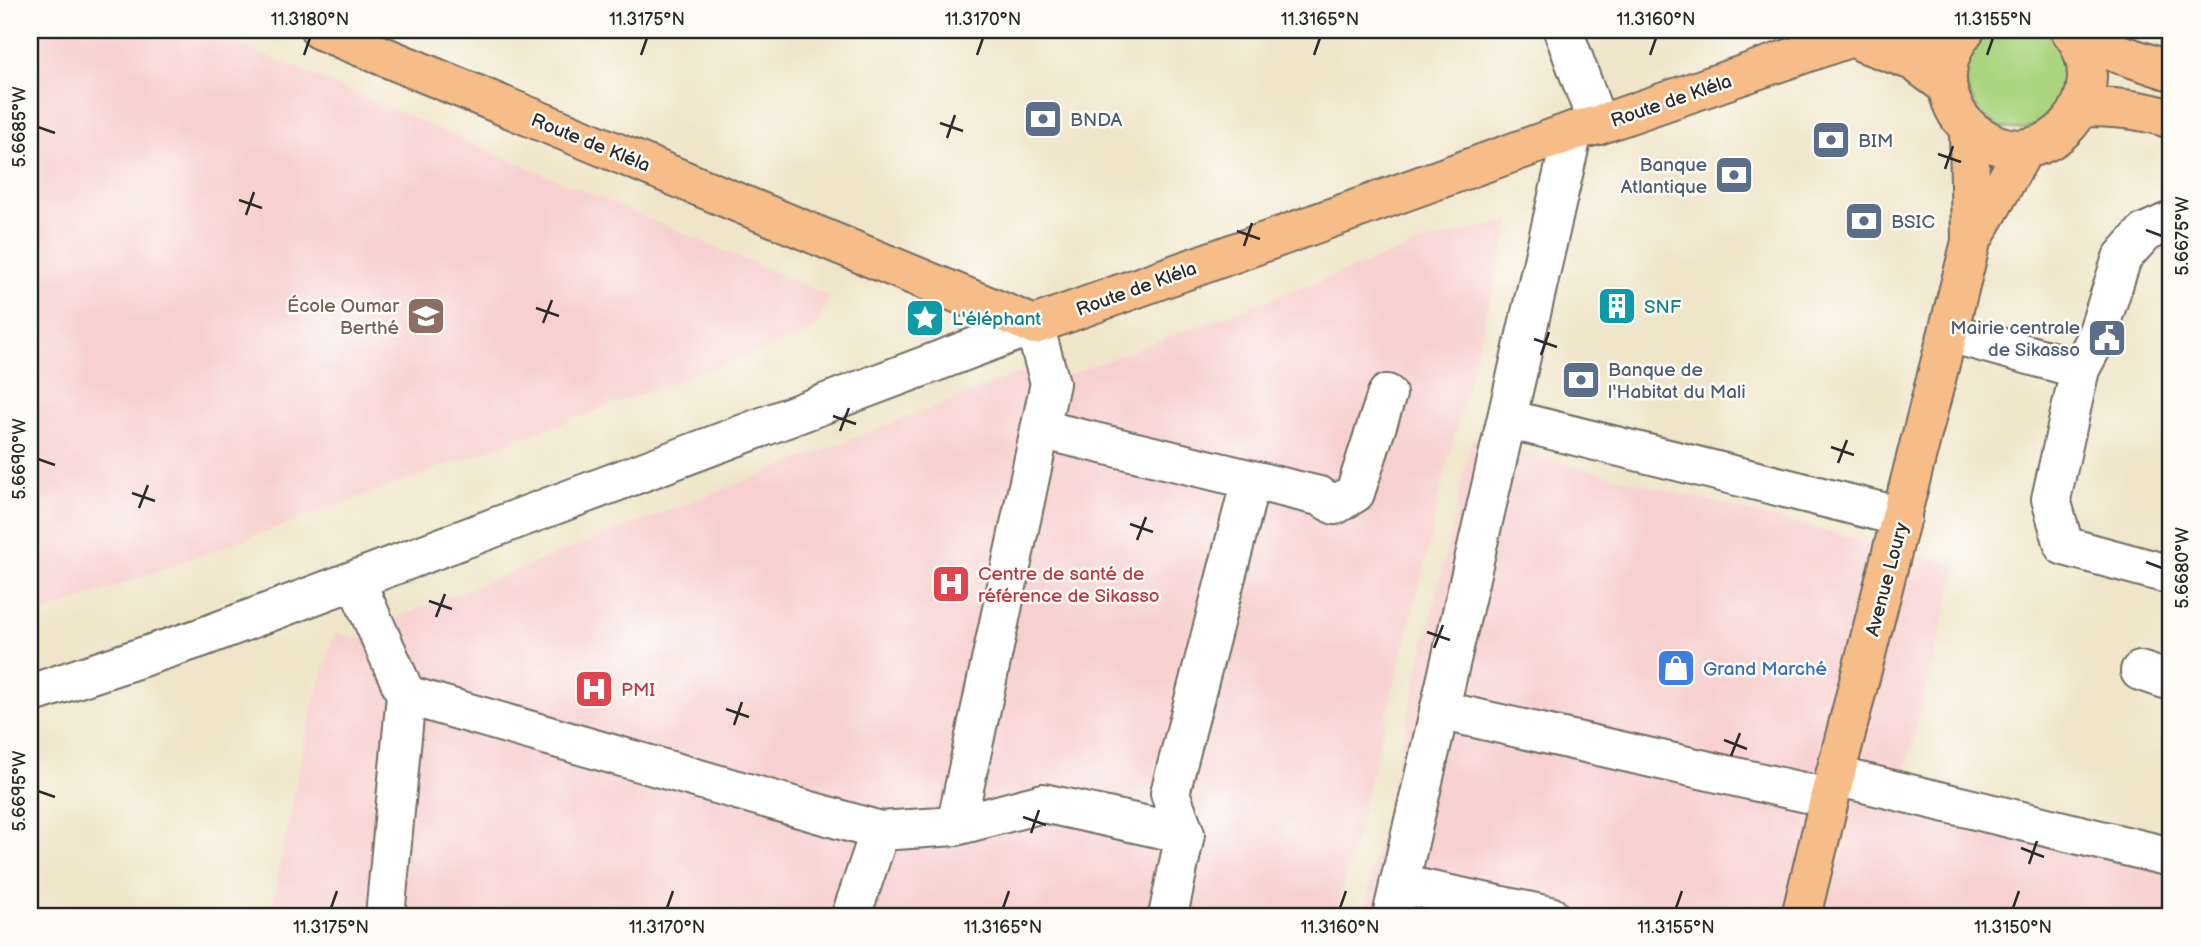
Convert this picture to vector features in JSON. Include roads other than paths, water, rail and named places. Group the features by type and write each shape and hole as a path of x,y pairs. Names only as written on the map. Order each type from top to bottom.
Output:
{"main road":[{"name":"Route de Kléla","path":"320,30 1034,325 1585,128 1849,38 1964,31"},
{"path":"1964,31 1949,57 1947,86 1951,102 1969,130 1986,141 2005,147 2025,148 2039,144 2064,130 2081,107 2087,90 2088,73 2085,55 2074,35"},
{"path":"2074,35 2171,71"},
{"path":"1849,38 1913,61 1947,86"},
{"path":"2081,107 2149,111 2171,119"},
{"path":"1969,130 1971,242"},
{"path":"1971,242 2025,148"},
{"name":"Avenue Loury","path":"1801,916 1971,242"}],"street":[{"path":"1550,916 1396,900 1507,419 1585,128 1563,30"},
{"path":"2171,221 2144,233 2122,258 2095,341 2080,369 2051,499 2064,546 2171,575"},
{"path":"30,694 200,638 1034,325 1050,383 956,826"},
{"path":"1949,333 2080,369"},
{"path":"1040,429 1319,496 1335,505 1355,493 1387,394"},
{"path":"1507,419 1902,517"},
{"path":"1168,916 1185,834 1170,793 1251,480"},
{"path":"355,580 406,695 385,916"},
{"path":"406,695 880,831 956,826 1043,803 1185,834"},
{"path":"1439,710 2171,857"},
{"path":"852,916 880,831"}],"place":[{"name":"BNDA","path":"1043,119"},
{"name":"BIM","path":"1831,140"},
{"name":"Banque Atlantique","path":"1734,175"},
{"name":"BSIC","path":"1864,221"},
{"name":"SNF","path":"1617,306"},
{"name":"École Oumar Berthé","path":"426,316"},
{"name":"L'éléphant","path":"925,318"},
{"name":"Mairie centrale de Sikasso","path":"2107,338"},
{"name":"Banque de l'Habitat du Mali","path":"1581,380"},
{"name":"Centre de santé de référence de Sikasso","path":"951,584"},
{"name":"Grand Marché","path":"1676,668"},
{"name":"PMI","path":"594,689"}]}
